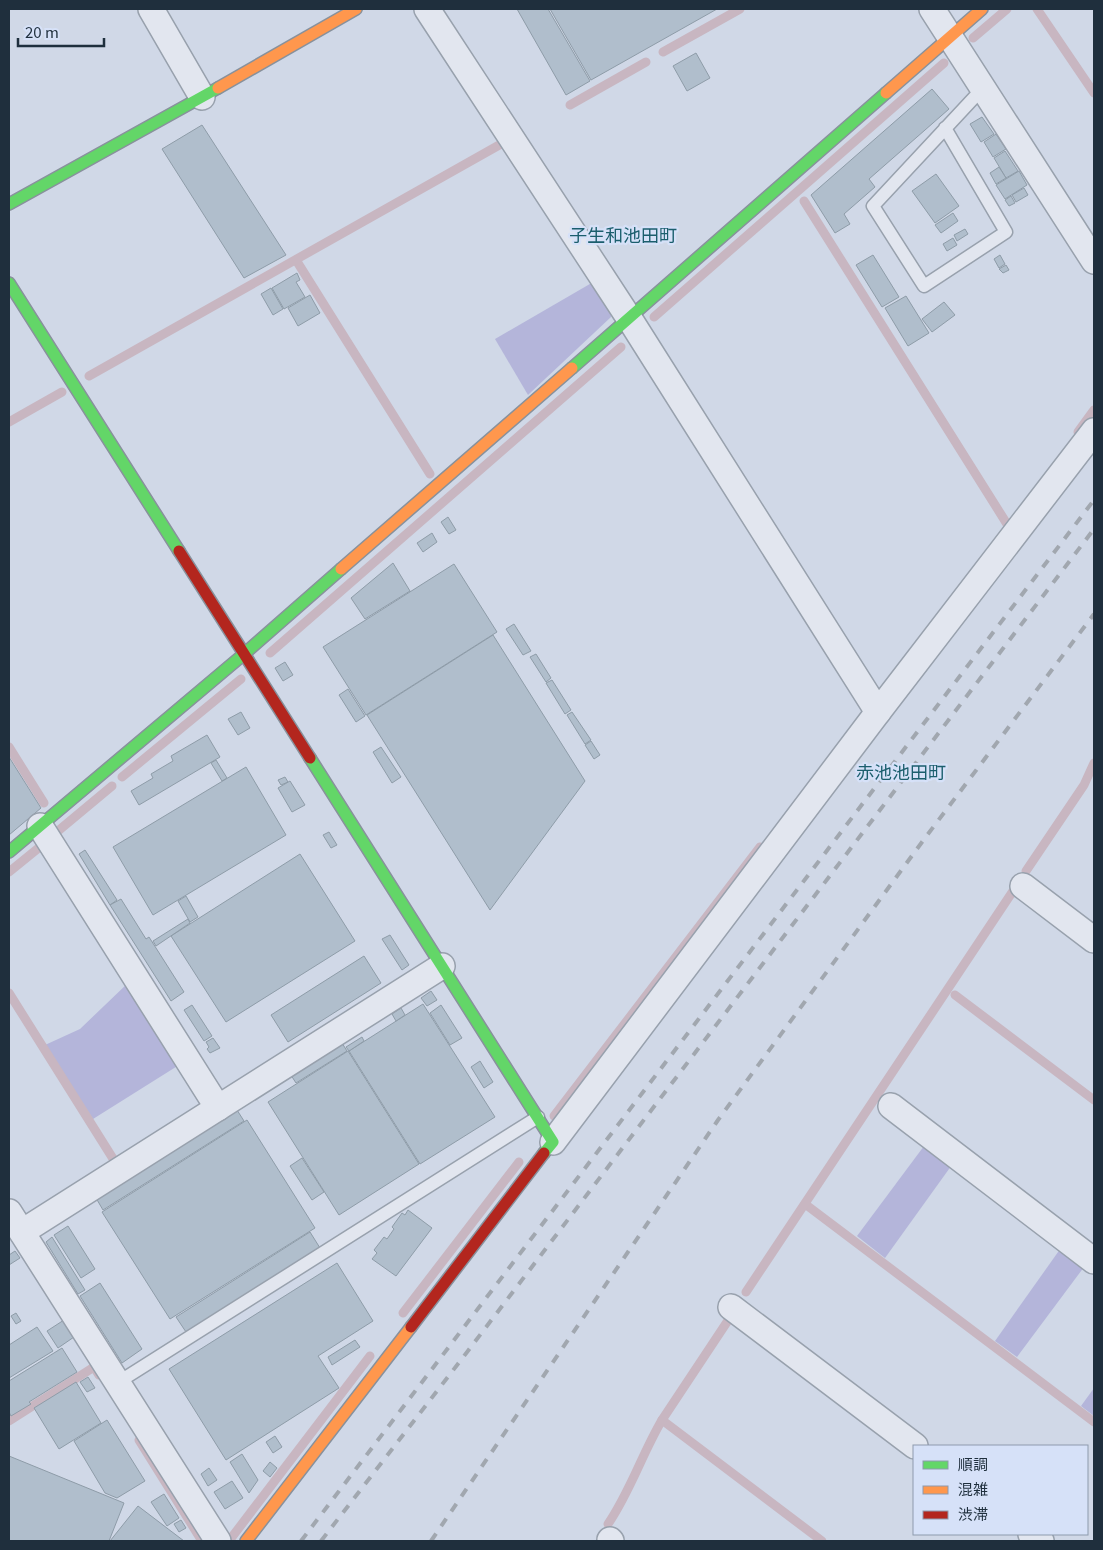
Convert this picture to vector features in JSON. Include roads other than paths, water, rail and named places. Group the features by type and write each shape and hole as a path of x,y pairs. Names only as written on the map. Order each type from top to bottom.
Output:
{"street":[{"path":"151,9 202,97"},
{"path":"9,204 356,9"},
{"path":"427,9 628,318 878,712"},
{"path":"932,9 1094,261"},
{"path":"9,852 244,654 982,9"},
{"path":"9,283 553,1142"},
{"path":"246,1541 553,1142 878,712 1094,432"},
{"path":"40,826 218,1108"},
{"path":"1023,886 1094,940"},
{"path":"218,1541 15,1222 218,1108 442,966"},
{"path":"891,1106 1094,1261"},
{"path":"731,1307 914,1445"}],"lane":[{"path":"945,128 1006,232 924,286 873,206 945,128 983,88"},
{"path":"117,1383 538,1117"}],"waterway":[{"path":"663,52 740,9"},
{"path":"973,38 1007,9"},
{"path":"1037,9 1094,93"},
{"path":"570,105 646,62"},
{"path":"654,317 944,63"},
{"path":"89,376 501,144"},
{"path":"804,201 1007,524"},
{"path":"296,260 430,474"},
{"path":"270,653 621,347"},
{"path":"9,422 62,392"},
{"path":"1078,432 1094,410"},
{"path":"122,777 241,679"},
{"path":"9,747 44,803"},
{"path":"1026,871 1084,785 1094,763"},
{"path":"58,831 112,786"},
{"path":"9,872 41,846"},
{"path":"554,1116 760,847"},
{"path":"746,1292 1013,891"},
{"path":"9,993 117,1165"},
{"path":"955,995 1094,1100"},
{"path":"403,1313 519,1162"},
{"path":"805,1204 1094,1422"},
{"path":"608,1524 623,1499 662,1420 731,1316"},
{"path":"232,1537 370,1356"},
{"path":"9,1421 94,1367 99,1375"},
{"path":"662,1420 822,1541"},
{"path":"139,1440 202,1541"}],"railway":[{"path":"301,1541 1094,500"},
{"path":"321,1541 1094,529"},
{"path":"431,1541 718,1120 925,838 1094,614"}],"district":[{"name":"子生和池田町","path":"623,234"},
{"name":"赤池池田町","path":"901,771"}]}
